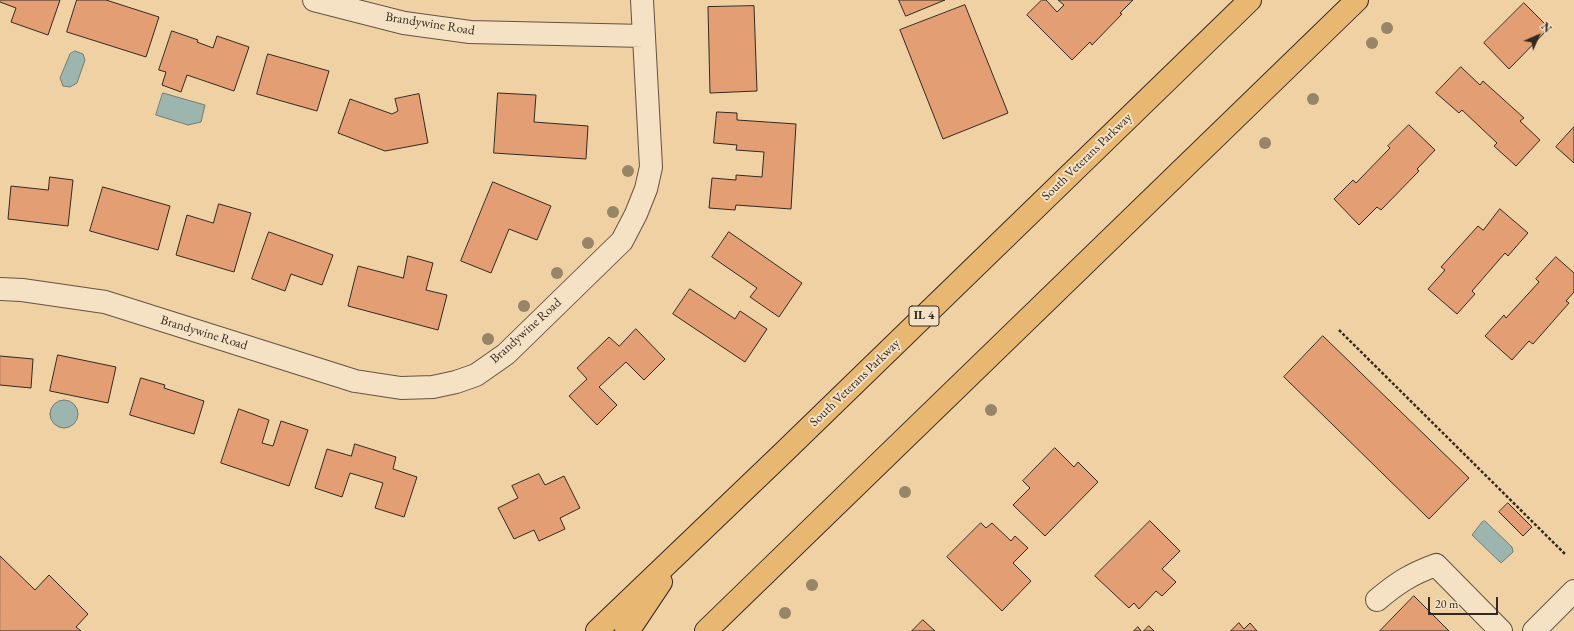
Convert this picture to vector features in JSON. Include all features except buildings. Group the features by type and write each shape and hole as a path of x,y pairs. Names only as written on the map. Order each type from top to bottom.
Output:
{"highway":[{"name":"South Veterans Parkway","path":"597,631 1250,0"},
{"path":"706,631 1357,0"},
{"path":"626,631 633,624 686,545"}],"street":[{"name":"Brandywine Road","path":"314,0 404,23 470,32 644,36"},
{"name":"Brandywine Road","path":"0,289 22,290 105,302 355,381 401,388 433,387 456,382 476,375 506,354 622,241 636,214 646,189 651,167 642,0"},
{"path":"1377,600 1414,573 1436,565 1501,631"},
{"path":"1534,631 1574,591"}],"path":[{"path":"1339,330 1565,554"}],"water":[{"path":"75,51 83,54 85,60 77,83 70,87 63,86 60,78 70,54"},
{"path":"163,93 205,105 201,122 188,125 156,115"},
{"path":"64,400 74,404 78,414 74,424 64,428 54,424 50,414 54,404"},
{"path":"1485,521 1512,547 1513,552 1501,563 1472,535 1482,522"}]}
